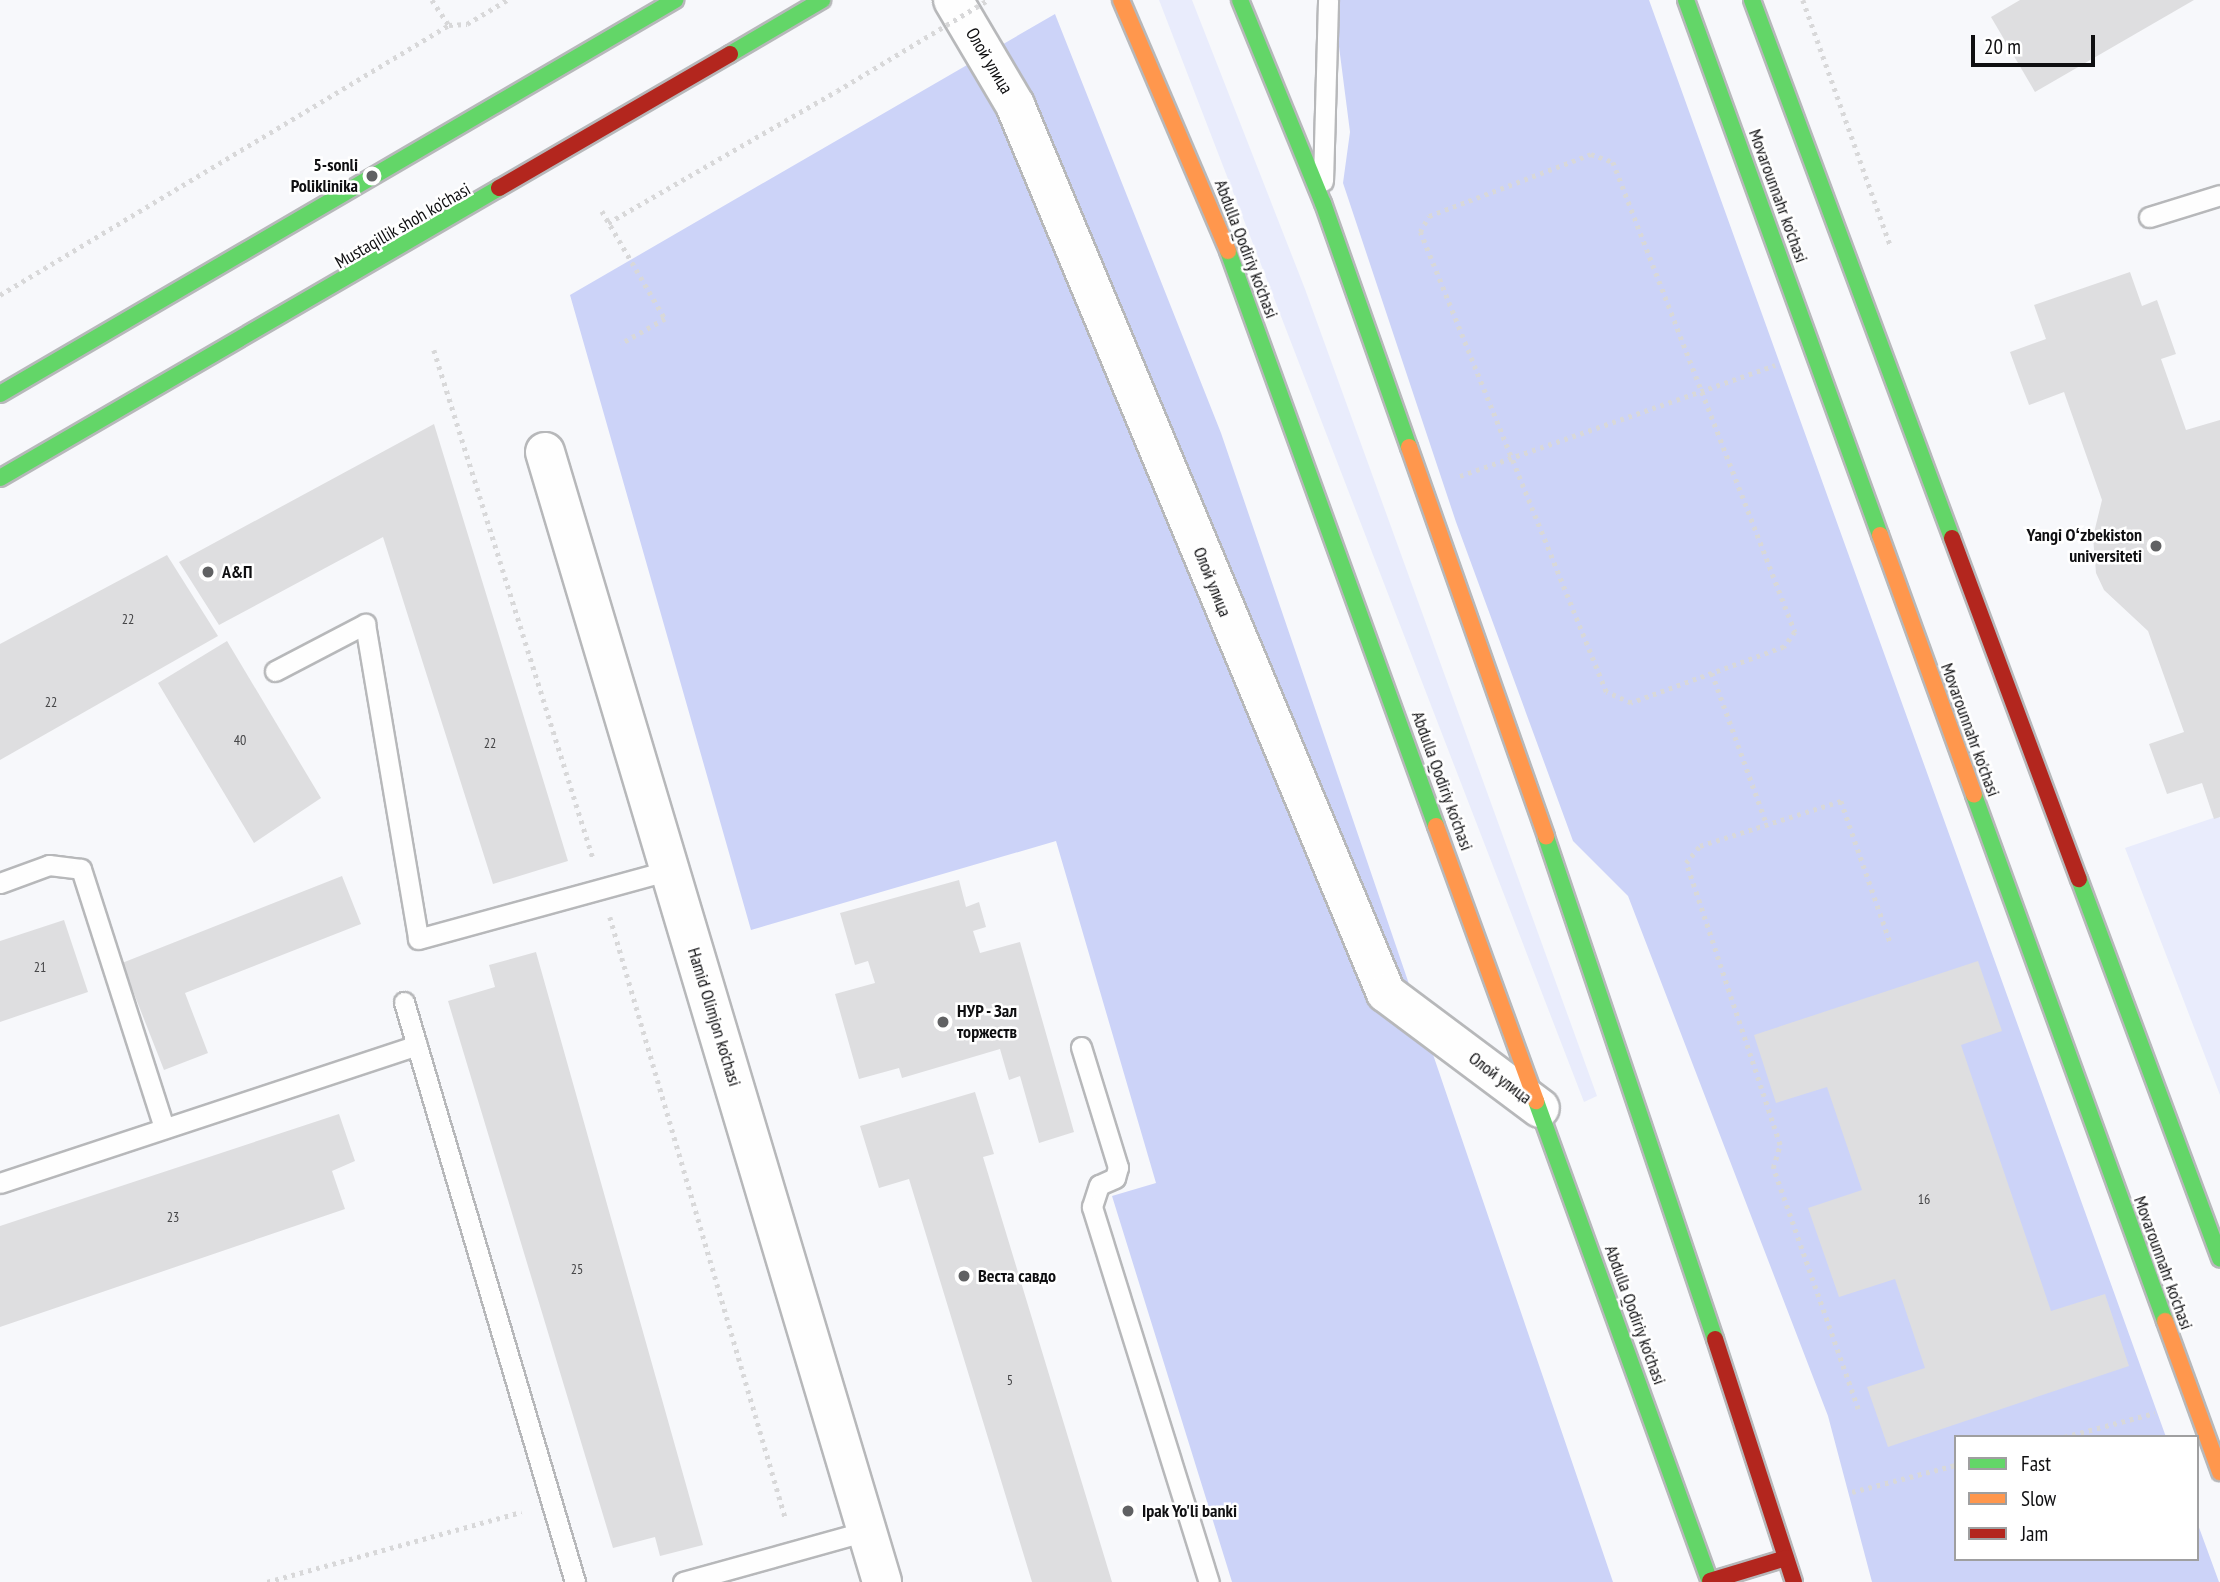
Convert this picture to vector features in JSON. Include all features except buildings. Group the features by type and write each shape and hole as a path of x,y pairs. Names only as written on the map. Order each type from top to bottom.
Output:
{"main road":[{"path":"0,394 674,0"},
{"name":"Mustaqillik shoh ko'chasi","path":"0,478 822,0"},
{"name":"Abdulla Qodiriy ko'chasi","path":"1121,0 1220,230 1540,1108 1709,1582"},
{"path":"1240,0 1323,203 1632,1082 1794,1582"},
{"name":"Movarounnahr ko'chasi","path":"1686,0 2219,1466"},
{"path":"1752,0 2220,1259"},
{"path":"1709,1582 1787,1558"}],"street":[{"name":"Олой улица","path":"953,0 1015,105 1386,993 1540,1108"},
{"name":"Hamid Olimjon ko’chasi","path":"545,452 882,1582"}],"lane":[{"path":"1323,203 1328,0"},
{"path":"2149,217 2220,195"},
{"path":"275,671 365,624 418,939 670,870"},
{"path":"0,883 49,865 81,869 164,1128"},
{"path":"404,1002 575,1582"},
{"path":"0,1183 417,1045"},
{"path":"1081,1047 1118,1167 1115,1178 1099,1185 1092,1207 1209,1582"},
{"path":"683,1582 794,1548 867,1531"}],"path":[{"path":"432,0 449,25"},
{"path":"0,295 449,25 467,24 507,0"},
{"path":"608,223 988,0"},
{"path":"1591,154 1613,162 1701,390 1795,632 1784,648 1631,703 1606,692 1420,232 1429,216 1591,154"},
{"path":"602,211 665,319 621,344"},
{"path":"434,349 602,889 794,1548"},
{"path":"1423,489 1813,351"},
{"path":"1712,673 1767,825"},
{"path":"1858,1409 1773,1168 1780,1145 1686,863 1700,846 1841,801 1890,942"},
{"path":"2072,1435 2164,1411"},
{"path":"1852,1492 1954,1466"},
{"path":"267,1582 553,1504"}],"shaded area":[{"path":"1159,0 1192,0 1305,289 1597,1096 1584,1102"},
{"path":"1333,0 1649,0 2165,1435 1954,1435 1954,1561 2199,1561 2199,1527 2219,1582 1872,1582 1828,1416 1628,896 1573,841 1456,522 1343,183 1350,132"},
{"path":"1055,14 1221,433 1613,1582 1232,1582 1112,1196 1156,1183 1056,841 751,930 570,295"},
{"path":"2219,816 2220,819 2220,1095 2125,848"}],"traffic: fast":[{"path":"0,394 675,0"},
{"path":"730,54 822,0"},
{"path":"1240,0 1323,203 1409,447"},
{"path":"1686,0 1880,535"},
{"path":"1752,0 1952,538"},
{"path":"0,478 499,188"},
{"path":"1228,251 1436,826"},
{"path":"1974,795 2165,1321"},
{"path":"1546,837 1715,1339"},
{"path":"2079,879 2220,1259"},
{"path":"1536,1101 1710,1582"}],"traffic: slow":[{"path":"1121,0 1228,251"},
{"path":"1409,447 1546,837"},
{"path":"1880,535 1974,795"},
{"path":"1436,826 1536,1101"},
{"path":"2165,1321 2220,1472"}],"traffic: jam":[{"path":"499,188 730,54"},
{"path":"1952,538 2079,879"},
{"path":"1715,1339 1794,1582"},
{"path":"1710,1581 1786,1558"}],"place":[{"name":"5-sonli Poliklinika","path":"372,176"},
{"name":"Yangi Oʻzbekiston universiteti","path":"2156,546"},
{"name":"А&П","path":"208,572"},
{"name":"НУР - Зал торжеств","path":"943,1022"},
{"name":"Веста савдо","path":"964,1276"},
{"name":"Ipak Yo'li banki","path":"1128,1511"}]}
